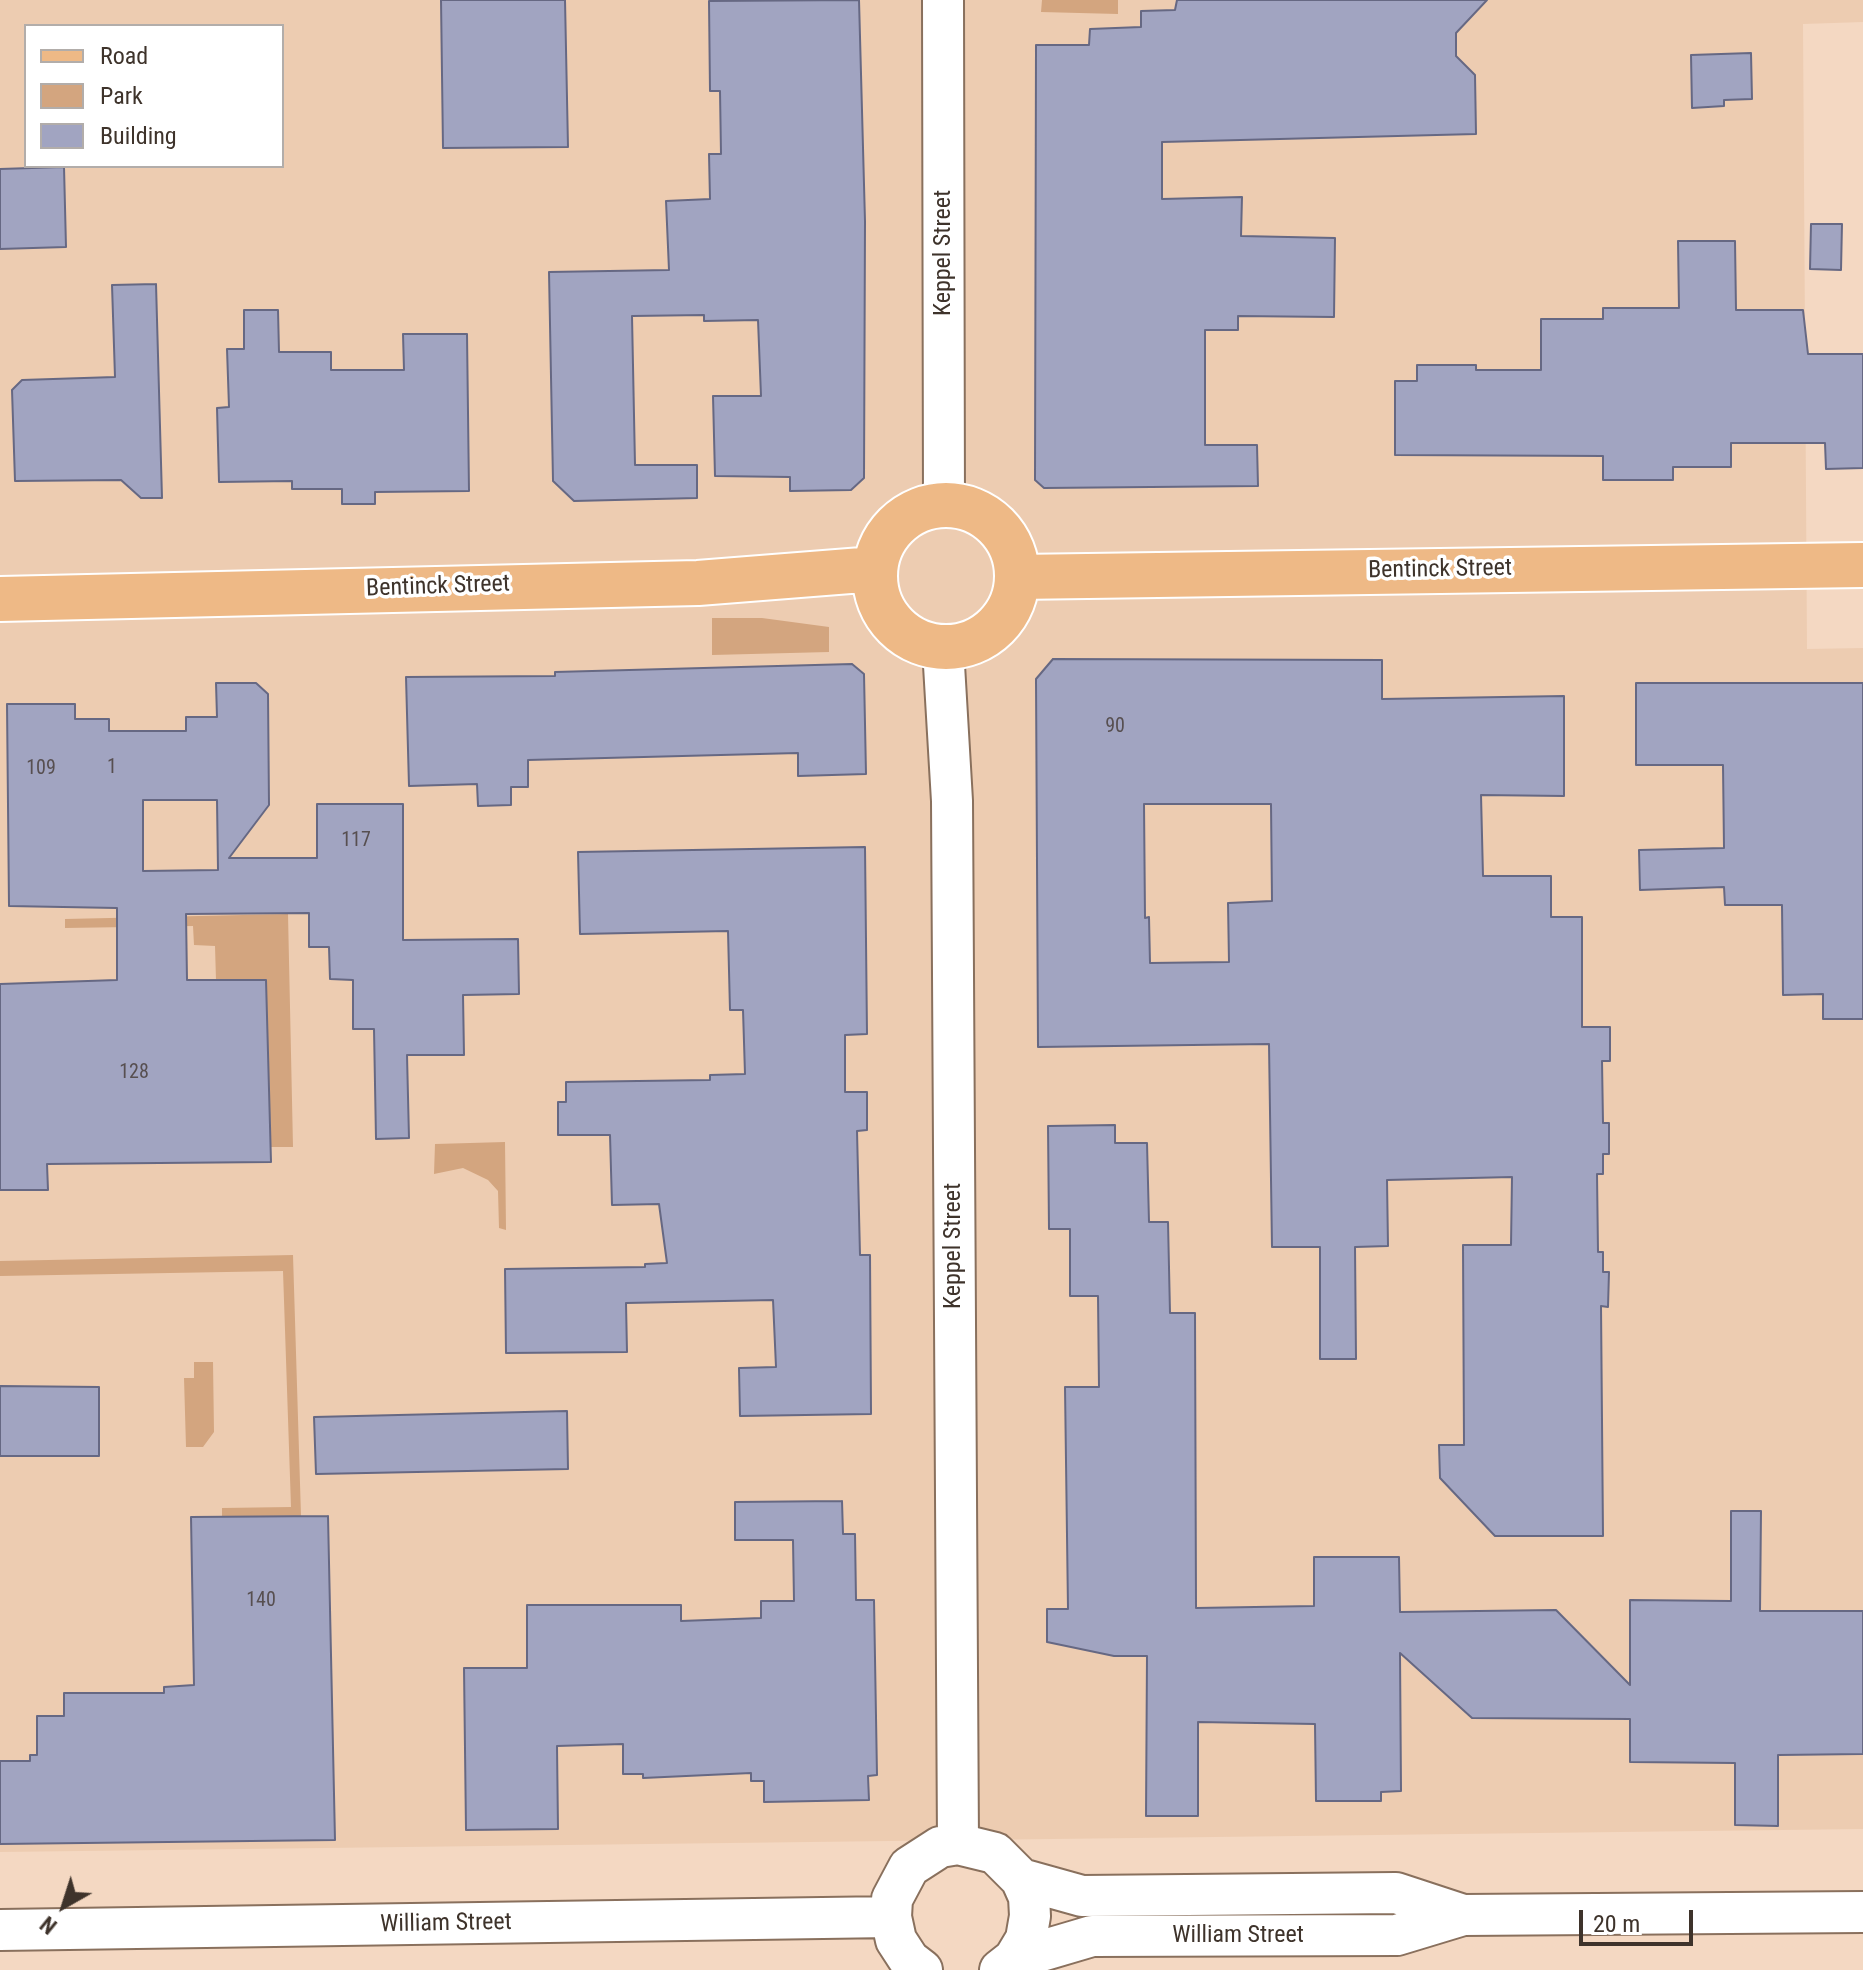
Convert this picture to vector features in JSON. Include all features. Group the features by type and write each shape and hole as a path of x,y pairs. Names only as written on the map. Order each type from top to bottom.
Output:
{"main road":[{"path":"944,505 967,508 987,518 1003,535 1014,554 1017,577 1014,600 1003,619 987,635 966,645 943,648 920,643 900,631 885,613 876,592 875,569 880,549 906,517 944,505"},
{"name":"Bentinck Street","path":"1017,577 1863,565"},
{"name":"Bentinck Street","path":"0,599 698,583 875,569"}],"street":[{"name":"Keppel Street","path":"943,0 944,505"},
{"name":"Keppel Street","path":"943,648 952,801 958,1844"},
{"name":"William Street","path":"958,1844 995,1853 1021,1879 1029,1897 1026,1939 1007,1965"},
{"path":"922,1970 909,1960 896,1940 891,1917 892,1899 909,1867 940,1847 958,1844"},
{"name":"William Street","path":"1021,1879 1082,1896 1396,1893 1463,1915"},
{"name":"William Street","path":"1007,1965 1092,1936 1397,1935 1463,1915 1863,1912"},
{"name":"William Street","path":"0,1930 891,1917"}],"shaded area":[{"path":"0,0 1863,0 1863,22 1803,24 1807,649 1863,648 1863,1829 0,1852"}],"green space":[{"path":"1042,0 1118,0 1118,14 1041,12"},
{"path":"712,618 762,618 829,627 829,652 712,655"},
{"path":"288,914 293,1147 271,1147 266,981 216,980 215,946 194,945 193,926 65,928 65,919"},
{"path":"505,1142 506,1230 499,1228 498,1191 488,1180 463,1168 434,1174 435,1144"},
{"path":"293,1255 301,1516 222,1517 222,1508 291,1507 283,1271 0,1276 0,1261"},
{"path":"194,1362 213,1362 214,1432 203,1447 186,1447 184,1378 194,1378"}],"building":[{"path":"441,0 565,0 568,147 443,148"},
{"path":"859,0 865,221 864,478 851,490 790,491 790,477 715,476 713,396 761,396 758,320 704,321 704,315 632,316 635,465 697,465 697,498 574,501 553,481 549,272 669,270 666,201 710,199 709,154 721,154 720,91 710,91 709,1"},
{"path":"1177,0 1487,0 1456,33 1456,56 1475,75 1476,134 1162,142 1162,199 1242,197 1241,236 1335,238 1334,317 1238,316 1238,330 1205,330 1205,445 1257,445 1258,486 1044,488 1035,480 1036,45 1089,45 1090,29 1141,27 1141,11 1175,10"},
{"path":"1751,53 1752,99 1724,100 1724,106 1692,108 1691,55"},
{"path":"64,168 66,247 0,249 0,169"},
{"path":"1811,224 1842,224 1841,270 1810,269"},
{"path":"1678,241 1735,241 1736,310 1803,310 1808,354 1863,354 1863,468 1826,469 1825,443 1731,443 1731,467 1673,467 1673,480 1603,480 1603,456 1395,455 1395,381 1417,381 1417,365 1476,365 1476,370 1541,370 1541,319 1603,319 1603,308 1679,308"},
{"path":"156,284 162,498 141,498 121,480 15,481 12,390 22,380 115,377 112,285"},
{"path":"244,310 278,310 279,352 331,352 331,370 404,370 403,334 467,334 469,491 375,492 375,504 342,504 342,489 292,489 292,481 219,482 217,408 229,407 227,349 244,349"},
{"path":"1053,659 1382,660 1382,699 1564,696 1564,796 1481,795 1483,876 1551,876 1551,917 1582,917 1582,1027 1610,1027 1610,1061 1602,1061 1603,1123 1609,1123 1609,1154 1603,1154 1603,1174 1597,1174 1598,1252 1603,1252 1603,1272 1609,1272 1608,1307 1601,1306 1603,1536 1495,1536 1440,1478 1439,1445 1464,1445 1463,1245 1511,1245 1512,1177 1387,1180 1388,1246 1355,1247 1356,1359 1320,1359 1320,1247 1272,1247 1269,1044 1038,1047 1036,679","holes":["1144,804 1271,804 1272,901 1228,903 1229,962 1150,963 1149,917 1145,918"]},
{"path":"852,664 864,674 866,774 798,776 798,753 528,760 528,787 511,787 511,805 478,806 477,784 409,786 406,677 555,676 555,672"},
{"path":"216,683 256,683 268,694 269,805 229,858 317,858 317,804 403,804 403,940 518,939 519,994 463,995 464,1055 407,1055 409,1138 376,1139 374,1029 353,1029 353,980 330,979 329,947 309,947 309,913 186,914 187,980 266,980 271,1162 47,1164 48,1190 0,1190 0,984 117,980 117,908 9,906 7,704 75,704 75,719 109,719 109,731 186,731 186,717 217,717","holes":["143,800 217,800 218,870 143,871"]},
{"path":"1636,683 1863,683 1863,1019 1823,1019 1823,994 1783,995 1782,905 1725,905 1724,887 1640,890 1639,850 1724,848 1723,765 1636,765"},
{"path":"865,847 867,1034 845,1035 845,1092 867,1092 867,1130 857,1131 860,1255 870,1255 871,1414 740,1416 739,1368 776,1367 773,1300 626,1303 627,1352 506,1353 505,1269 645,1267 645,1264 667,1263 659,1204 612,1205 610,1135 558,1135 558,1102 566,1102 566,1082 710,1080 710,1075 745,1074 743,1010 730,1010 728,931 580,934 578,852"},
{"path":"1115,1125 1115,1143 1147,1143 1149,1222 1168,1222 1170,1313 1195,1313 1196,1608 1314,1606 1314,1557 1399,1557 1400,1612 1556,1610 1630,1685 1630,1600 1731,1601 1731,1511 1761,1511 1760,1611 1863,1611 1863,1754 1778,1755 1778,1826 1735,1825 1735,1763 1630,1762 1630,1719 1472,1718 1400,1653 1401,1791 1381,1792 1381,1801 1316,1801 1315,1724 1198,1722 1198,1816 1146,1816 1147,1656 1114,1656 1047,1642 1047,1609 1068,1609 1065,1387 1099,1387 1098,1296 1070,1296 1070,1229 1049,1229 1048,1126"},
{"path":"0,1386 99,1387 99,1456 0,1456"},
{"path":"567,1411 568,1469 316,1474 314,1417"},
{"path":"842,1501 843,1534 855,1534 856,1600 874,1600 877,1775 868,1776 869,1800 764,1802 764,1781 751,1781 751,1773 643,1778 643,1774 623,1774 623,1744 557,1746 558,1829 466,1830 464,1668 527,1668 527,1605 681,1605 681,1621 761,1618 761,1601 794,1601 793,1540 735,1540 735,1502"},
{"path":"328,1516 335,1840 0,1844 0,1761 30,1761 30,1755 37,1755 37,1716 64,1716 64,1693 164,1693 164,1687 194,1685 191,1517"}]}
